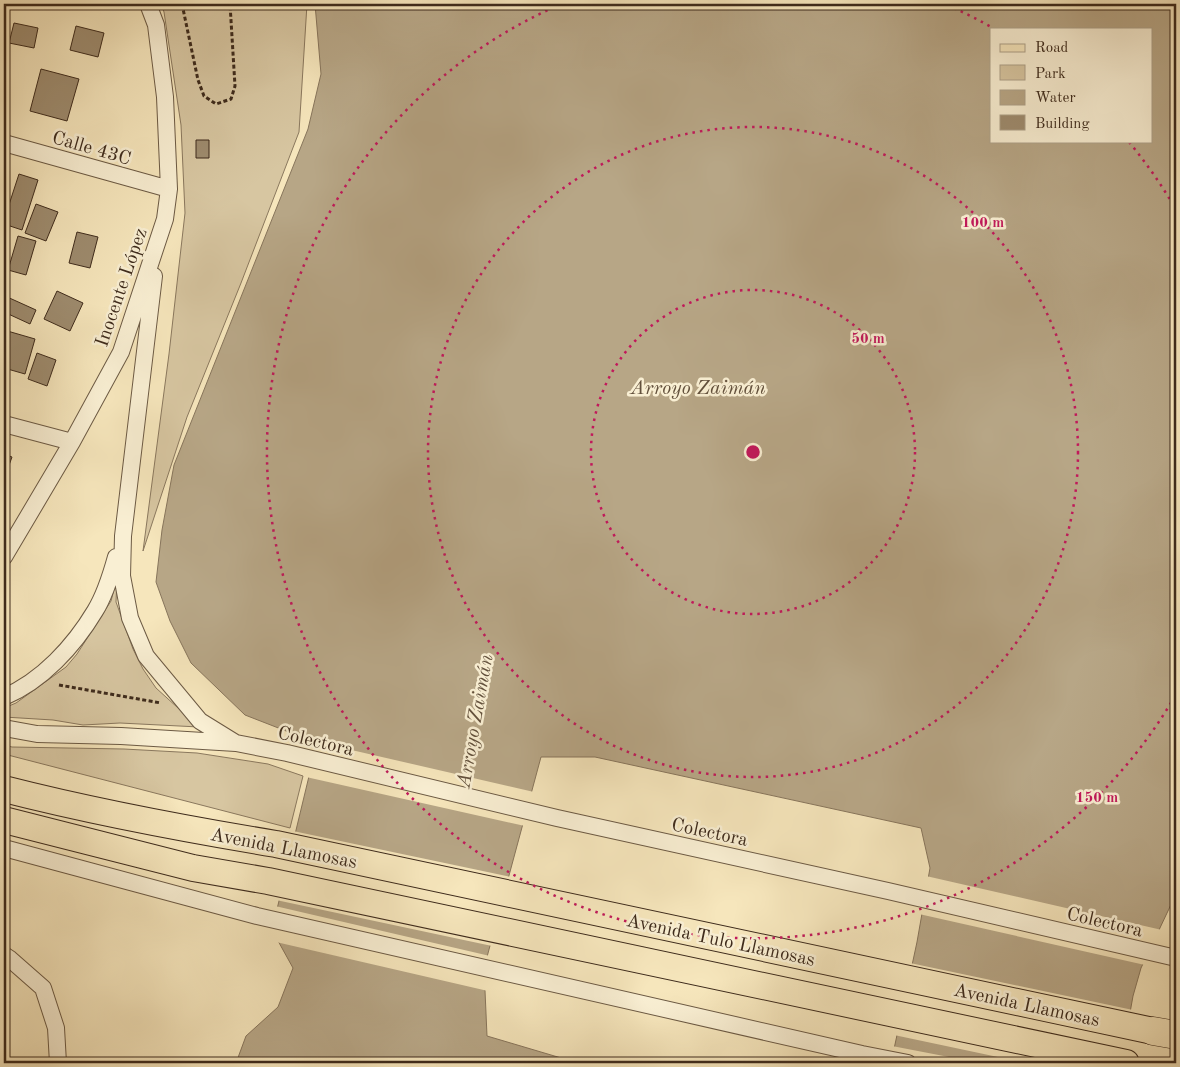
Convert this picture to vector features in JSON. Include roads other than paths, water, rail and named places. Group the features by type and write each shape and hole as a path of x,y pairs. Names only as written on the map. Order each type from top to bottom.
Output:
{"main road":[{"name":"Avenida Llamosas","path":"4,789 44,799 204,832 276,844 565,905"},
{"name":"Avenida Llamosas","path":"4,820 193,868 268,881 557,942"},
{"name":"Avenida Tulo Llamosas","path":"565,905 878,972"},
{"name":"Avenida Tulo Llamosas","path":"557,942 869,1009"},
{"name":"Avenida Llamosas","path":"878,972 1165,1033"},
{"name":"Avenida Llamosas","path":"869,1009 1126,1063"}],"street":[{"name":"Inocente López","path":"4,557 72,442 121,352 165,220 169,189 165,97 156,25 148,4"},
{"name":"Calle 43C","path":"4,143 169,189"},
{"path":"4,697 42,675 73,644 96,610 112,573 122,536 158,241"},
{"path":"4,424 72,442"},
{"name":"Colectora","path":"122,536 122,576 130,618 146,656 200,721 236,743"},
{"name":"Colectora","path":"4,728 37,734 121,736 236,743 287,752 557,818 888,891 1171,957"},
{"path":"4,848 257,916 908,1063"},
{"path":"4,955 43,988 56,1028 58,1063"}],"water":[{"name":"Arroyo Zaimán","path":"315,4 1176,4 1176,894 1141,968 1133,996 1121,1063 891,1063 917,942 930,868 921,828 595,757 541,757 484,968 487,1036 578,1063 236,1063 246,1036 278,1007 293,968 272,930 317,743 245,715 191,663 170,621 156,582 162,530 174,465 308,129 321,74"}]}
